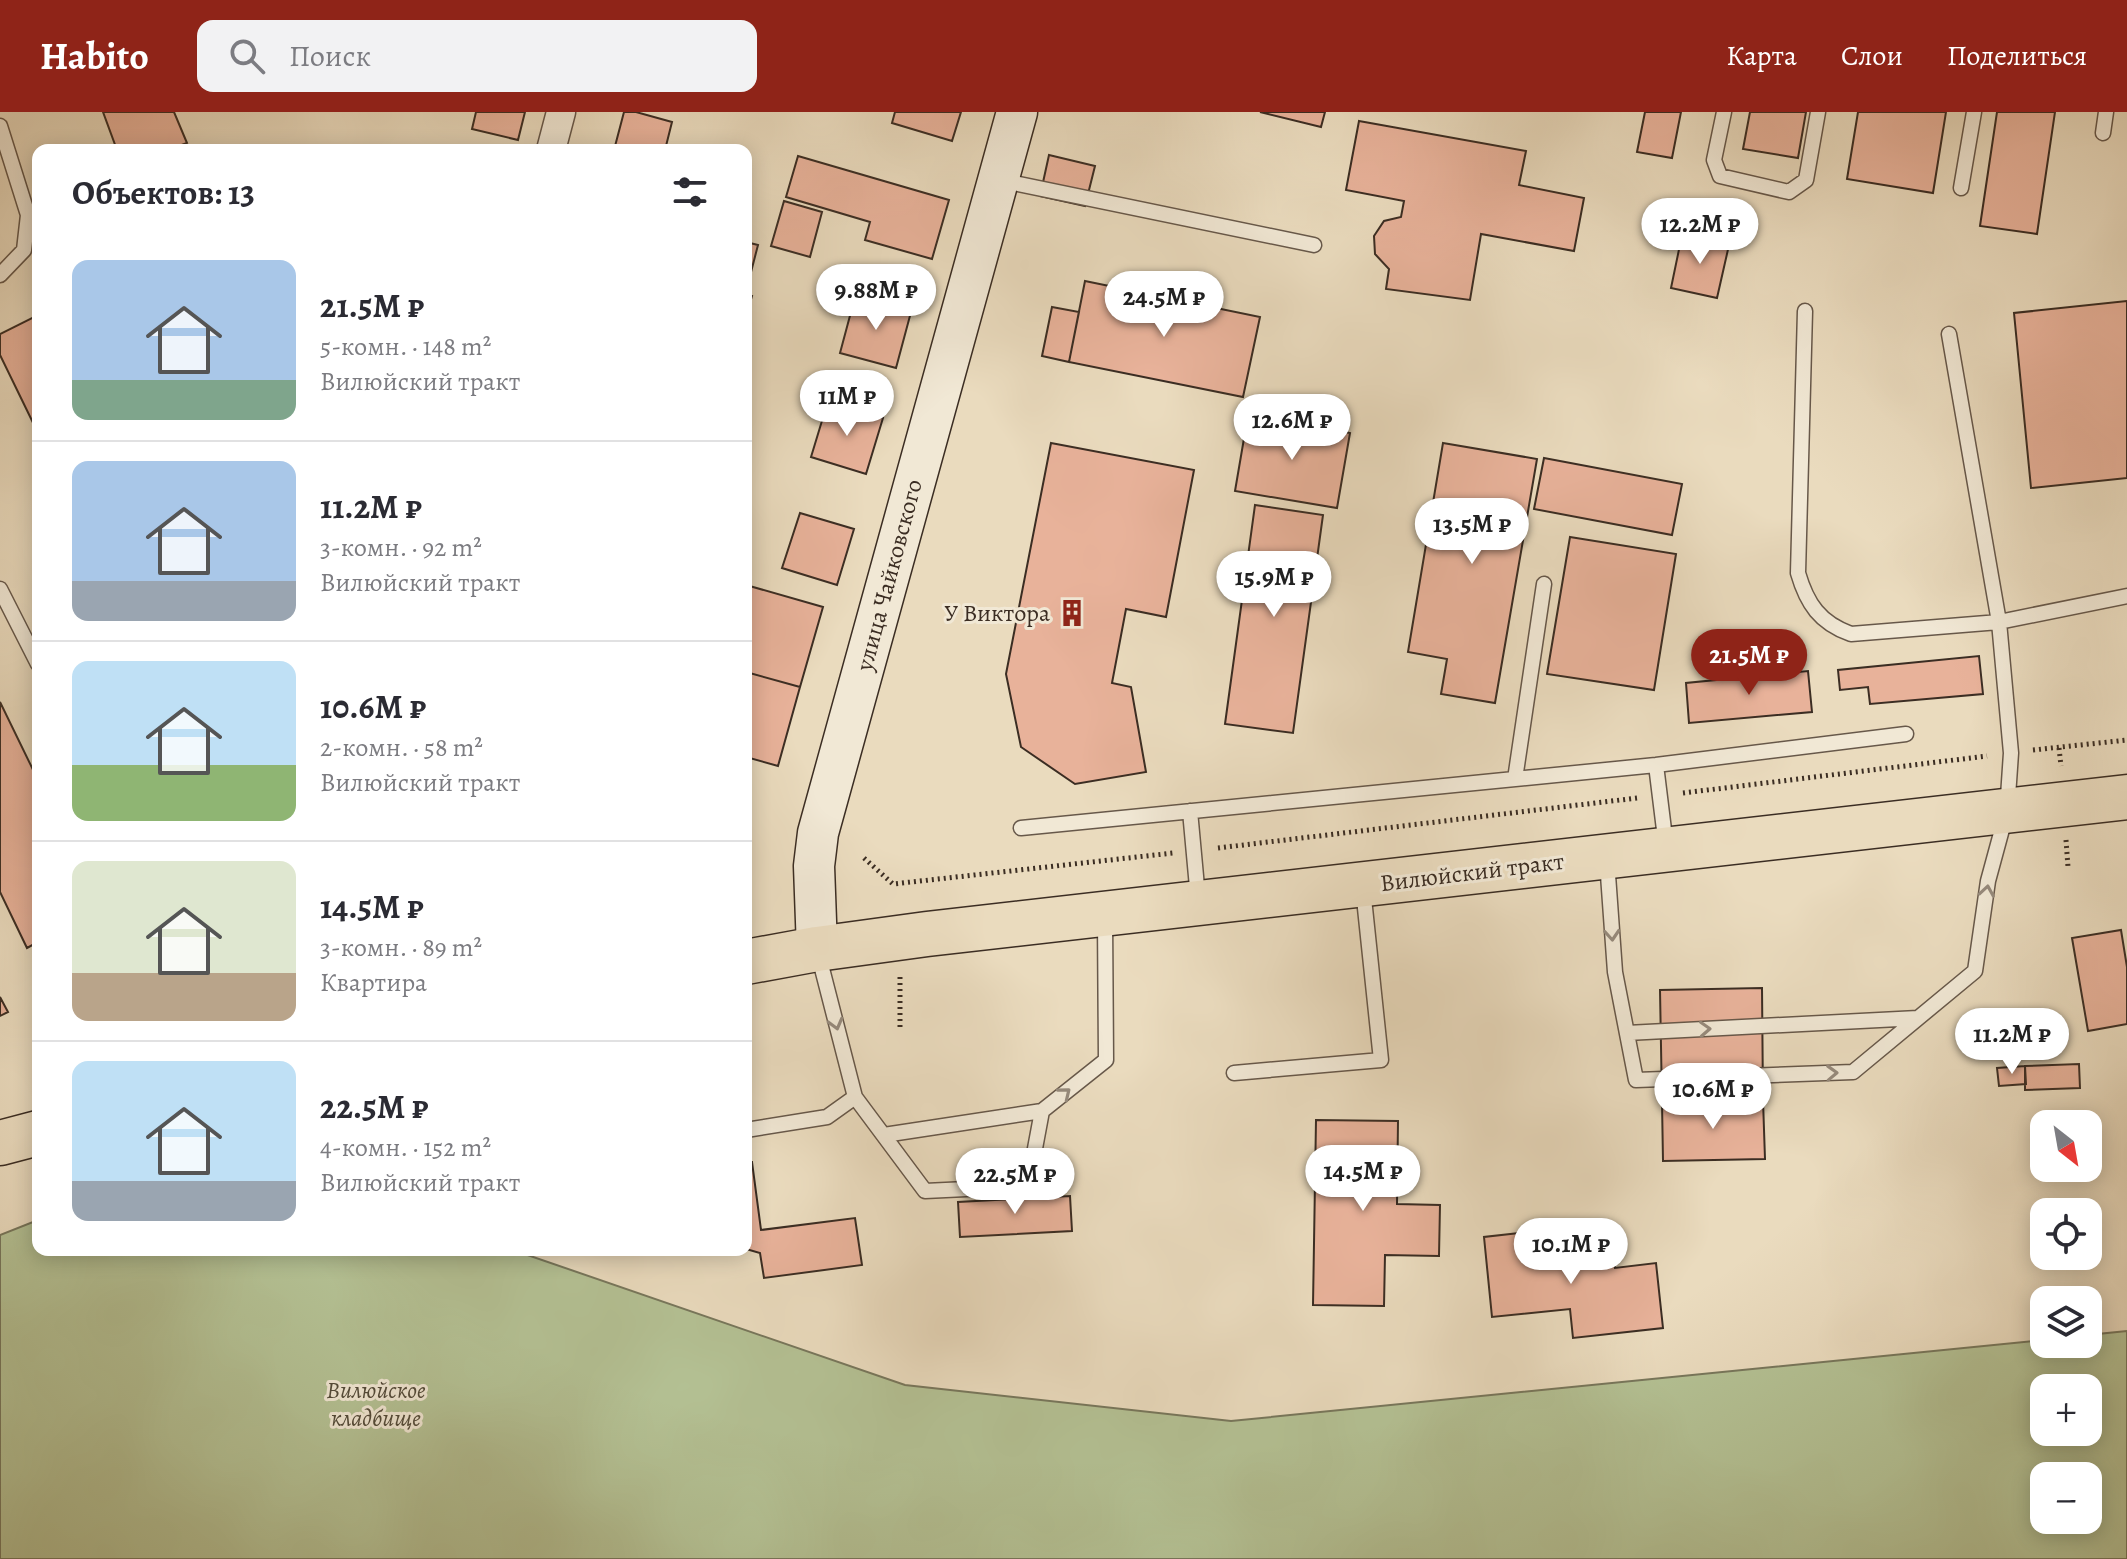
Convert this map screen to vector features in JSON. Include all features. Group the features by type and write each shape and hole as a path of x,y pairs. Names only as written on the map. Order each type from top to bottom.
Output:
{"main road":[{"name":"улица Чайковского","path":"817,949 814,866 818,833 1017,112"},
{"name":"Вилюйский тракт","path":"752,961 817,949 1105,914 2127,797"},
{"path":"0,1143 32,1135"}],"street":[{"path":"553,144 561,112"}],"lane":[{"path":"1724,112 1714,160 1720,176 1789,192 1806,180 1818,112"},
{"path":"1961,188 1974,112"},
{"path":"2103,133 2106,112"},
{"path":"0,126 28,215 24,250 0,275"},
{"path":"999,180 1314,245"},
{"path":"1805,311 1798,573 1805,597 1818,616 1834,628 1851,634 1999,622 2127,596"},
{"path":"1607,857 1615,972 1636,1080 1853,1072 1975,971 1988,881 2007,811 2011,753 1999,622 1949,334"},
{"path":"1515,779 1544,584"},
{"path":"0,589 32,652"},
{"path":"1021,828 1656,765 1906,734"},
{"path":"1656,765 1667,850"},
{"path":"1190,811 1198,903"},
{"path":"1234,1073 1381,1060 1363,885"},
{"path":"884,1135 1042,1111 1106,1060 1105,914"},
{"path":"817,949 855,1097 925,1191 1028,1186 1042,1111"},
{"path":"1627,1033 1919,1018"},
{"path":"752,1129 827,1117 855,1097"}],"path":[{"path":"864,858 893,884 2127,740"}],"green space":[{"name":"Вилюйское кладбище","path":"32,1222 32,1256 530,1256 905,1385 1231,1421 2030,1341 2030,1358 2102,1358 2102,1334 2127,1331 2127,1559 0,1559 0,1235"}],"building":[{"path":"103,112 174,112 187,143 184,144 115,144"},
{"path":"476,112 525,112 518,140 472,129"},
{"path":"624,112 636,112 672,122 666,144 616,144"},
{"path":"895,112 961,112 952,141 892,123"},
{"path":"1260,112 1325,112 1321,127"},
{"path":"1645,112 1681,112 1672,158 1637,152"},
{"path":"1750,112 1806,112 1798,158 1743,149"},
{"path":"1858,112 1946,112 1933,193 1847,179"},
{"path":"1997,112 2055,112 2037,234 1980,226"},
{"path":"1359,121 1526,151 1519,185 1584,198 1574,251 1481,234 1470,300 1386,289 1389,269 1375,254 1374,236 1384,221 1401,217 1404,201 1346,190"},
{"path":"1049,155 1095,166 1085,206 1040,196"},
{"path":"798,156 949,200 932,259 865,240 870,222 786,197"},
{"path":"784,201 822,212 810,257 771,246"},
{"path":"1682,235 1729,245 1717,298 1671,288"},
{"path":"752,244 758,245 752,268"},
{"path":"1085,281 1260,317 1243,397 1069,362"},
{"path":"855,297 911,312 896,368 840,353"},
{"path":"2127,301 2127,478 2031,488 2014,313"},
{"path":"1052,307 1079,312 1069,362 1042,356"},
{"path":"32,318 32,421 0,355 0,334"},
{"path":"828,401 883,418 866,474 811,457"},
{"path":"1248,415 1350,433 1337,508 1235,491"},
{"name":"У Виктора","path":"1051,443 1194,470 1166,617 1126,609 1112,683 1131,687 1146,772 1075,784 1021,747 1006,674"},
{"path":"1443,443 1537,459 1495,703 1441,694 1447,659 1408,652"},
{"path":"1544,458 1682,484 1672,535 1534,509"},
{"path":"1255,505 1323,515 1293,733 1225,724"},
{"path":"800,513 854,529 837,585 782,568"},
{"path":"1570,537 1676,554 1654,690 1547,674"},
{"path":"752,587 823,607 800,687 752,674"},
{"path":"1979,656 1983,694 1870,704 1868,687 1840,690 1838,670"},
{"path":"1808,671 1812,712 1689,723 1686,683"},
{"path":"752,674 800,687 778,766 752,759"},
{"path":"0,702 32,768 32,945 27,948 0,892"},
{"path":"2121,930 2127,967 2127,1024 2088,1031 2072,938"},
{"path":"1762,988 1763,1100 1662,1102 1660,990"},
{"path":"0,997 8,1012 0,1016"},
{"path":"2079,1064 2080,1088 2025,1090 2025,1066"},
{"path":"2025,1066 2026,1084 1999,1086 1997,1068"},
{"path":"1763,1100 1765,1159 1663,1161 1662,1102"},
{"path":"1316,1120 1398,1121 1397,1204 1440,1205 1439,1256 1385,1255 1384,1306 1313,1305"},
{"path":"752,1162 761,1230 855,1218 862,1265 764,1278 760,1253 752,1251"},
{"path":"1070,1196 1072,1231 960,1237 958,1202"},
{"path":"1528,1232 1529,1245 1572,1240 1574,1256 1613,1251 1615,1268 1656,1263 1663,1328 1573,1338 1570,1309 1492,1317 1484,1237"}],"place":[{"name":"У Виктора","path":"1072,613"}]}
